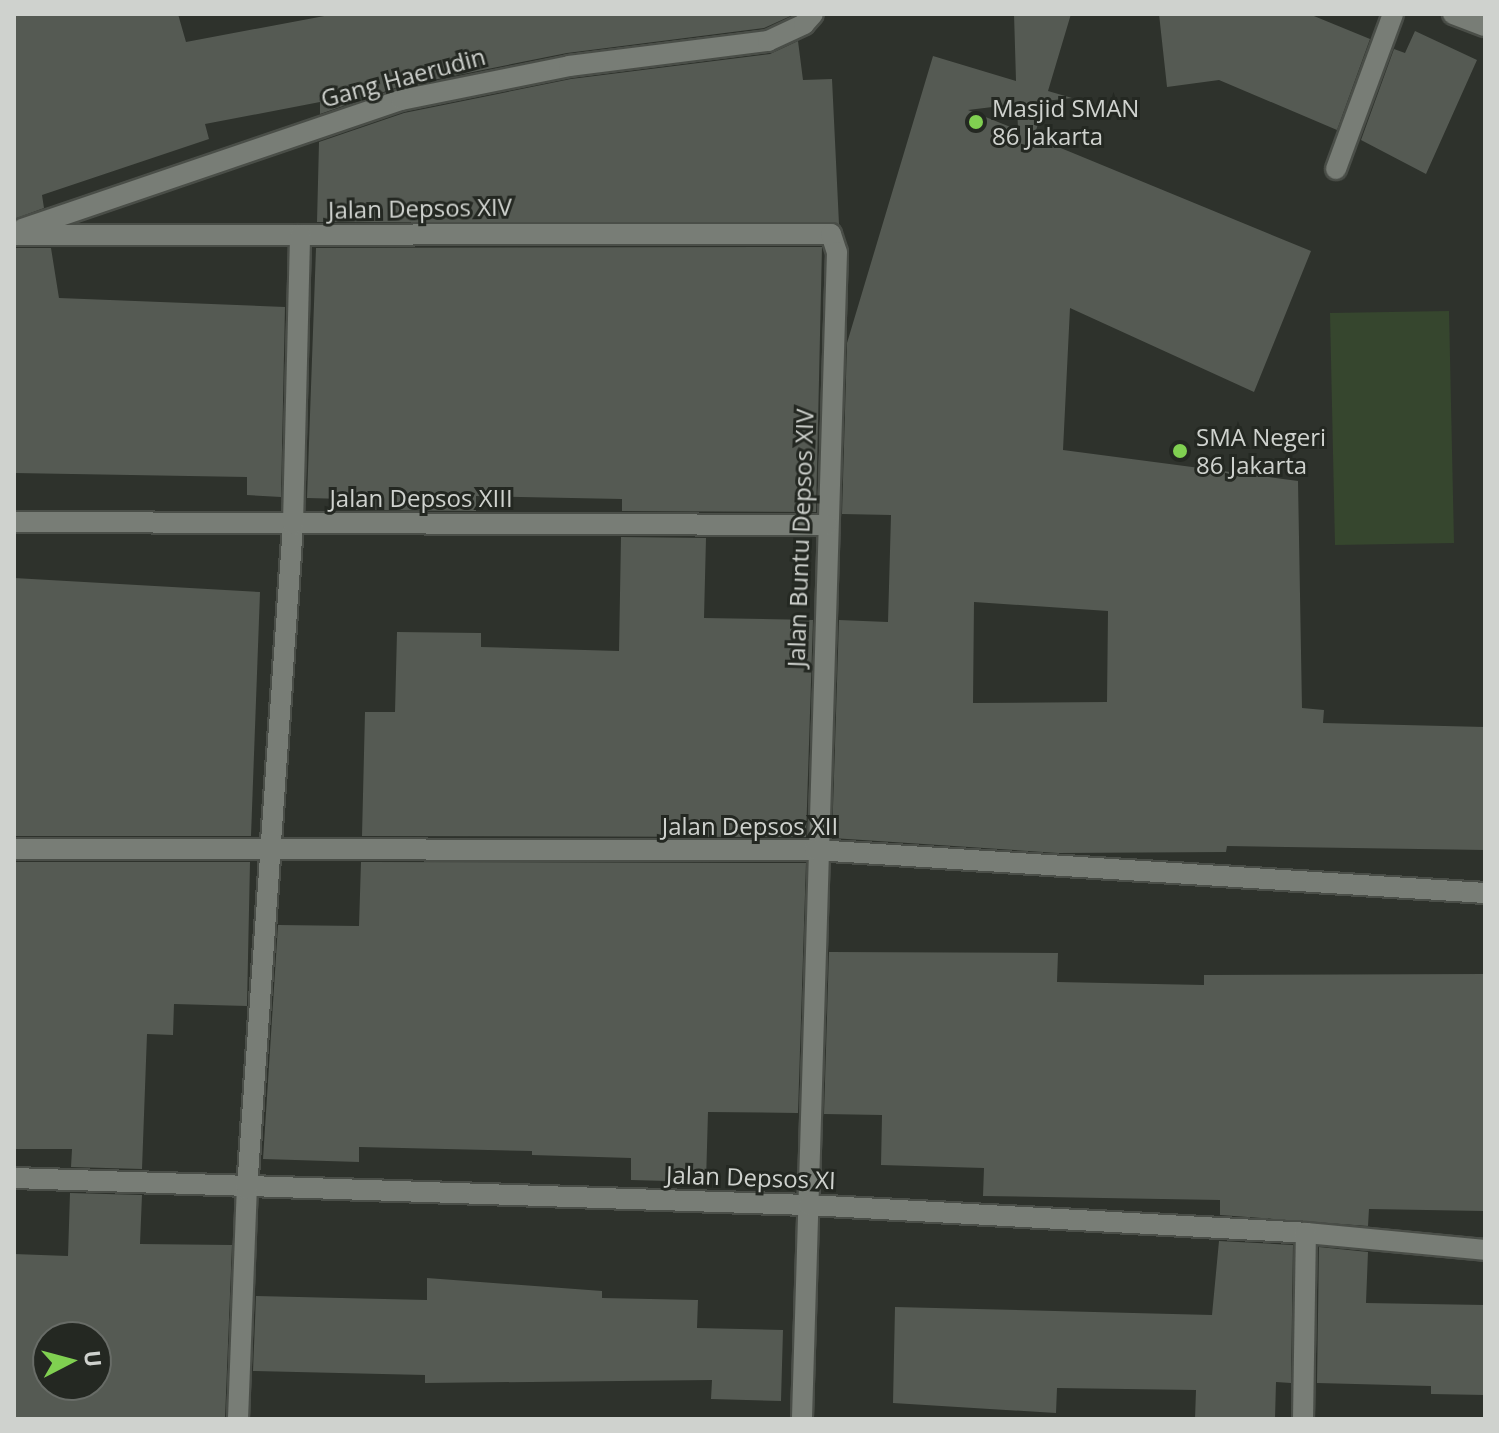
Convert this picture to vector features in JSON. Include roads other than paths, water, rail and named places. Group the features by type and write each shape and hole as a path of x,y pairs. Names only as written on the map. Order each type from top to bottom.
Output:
{"street":[{"name":"Gang Haerudin","path":"14,233 401,100 569,66 768,41 804,24 813,14"},
{"path":"1336,169 1393,14"},
{"path":"1453,14 1485,26"},
{"name":"Jalan Depsos XIV","path":"14,233 300,235 826,231"},
{"name":"Jalan Buntu Depsos XIV","path":"802,1419 815,850 837,252 826,231"},
{"path":"238,1419 247,1189 293,524 300,235"},
{"name":"Jalan Depsos XIII","path":"14,522 827,525"},
{"name":"Jalan Depsos XII","path":"14,849 268,852 815,850 1485,893"},
{"name":"Jalan Depsos XI","path":"14,1178 247,1189 809,1205 1306,1233 1485,1250"},
{"path":"1303,1419 1306,1233"}],"place":[{"name":"Masjid SMAN 86 Jakarta","path":"976,122"},
{"name":"SMA Negeri 86 Jakarta","path":"1180,451"}]}
